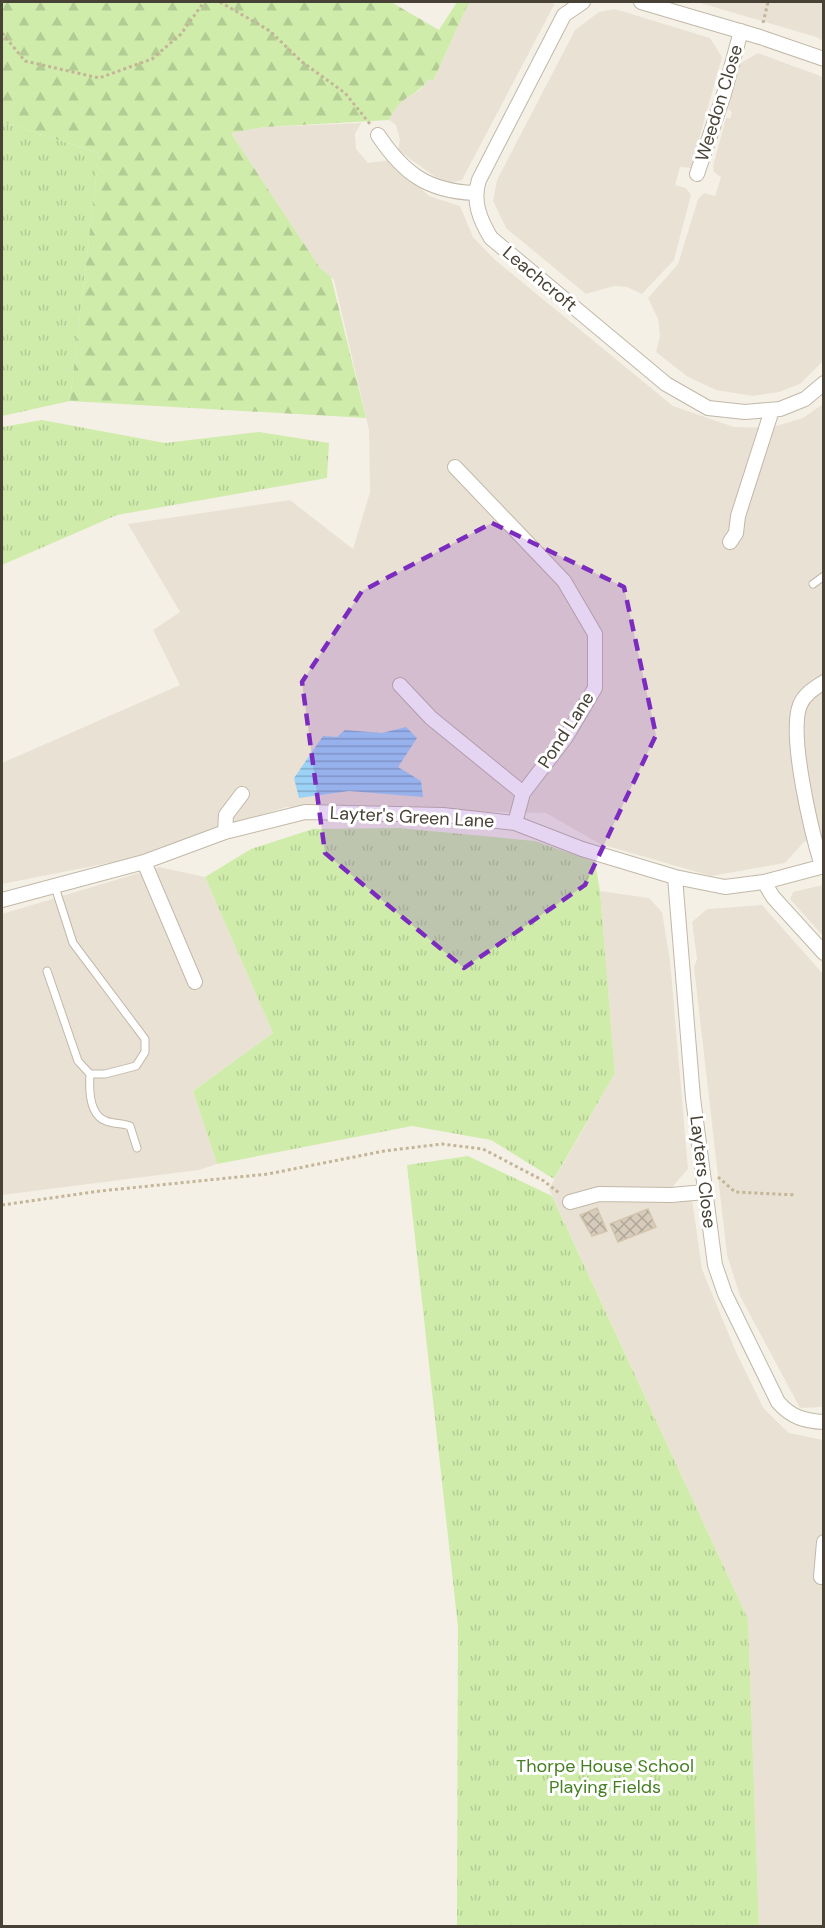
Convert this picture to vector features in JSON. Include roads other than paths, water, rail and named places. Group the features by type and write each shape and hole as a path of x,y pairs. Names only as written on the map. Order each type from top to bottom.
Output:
{"street":[{"path":"378,135 411,174 432,186 452,192 474,193 564,15 578,2"},
{"path":"641,2 741,31 824,59"},
{"name":"Weedon Close","path":"697,174 724,94 741,31"},
{"name":"Leachcroft","path":"474,193 483,225 491,238 666,384 708,408 745,412 780,409 805,399 824,383"},
{"path":"730,542 736,533 738,516 772,410"},
{"name":"Pond Lane","path":"454,468 564,581 595,634 595,688 566,737 523,793 515,823"},
{"path":"823,866 816,846 798,739 800,705 808,693 824,682"},
{"path":"400,685 431,718 523,793"},
{"path":"225,832 226,815 242,794"},
{"name":"Layter's Green Lane","path":"2,900 144,862 225,832 305,812 443,815 515,823 582,849 675,877 725,887 764,882 823,866"},
{"path":"144,862 195,982"},
{"name":"Layters Close","path":"675,877 693,1098 715,1265 725,1294 769,1385 787,1413 799,1419 824,1422"},
{"path":"764,882 773,897 824,953"},
{"path":"570,1202 599,1194 671,1195 705,1185"},
{"path":"821,1577 824,1542"}],"lane":[{"path":"813,584 824,576"},
{"path":"55,887 74,943 145,1039 145,1052 136,1066 105,1074 90,1074"},
{"path":"47,972 78,1061 90,1074 91,1101 95,1112 104,1121 130,1126 137,1148"}],"water":[{"path":"406,727 417,738 398,767 421,781 423,797 349,791 299,798 294,778 323,736 337,737 345,730 382,733"}],"park label":[{"name":"Thorpe House School Playing Fields","path":"605,1776"}]}
